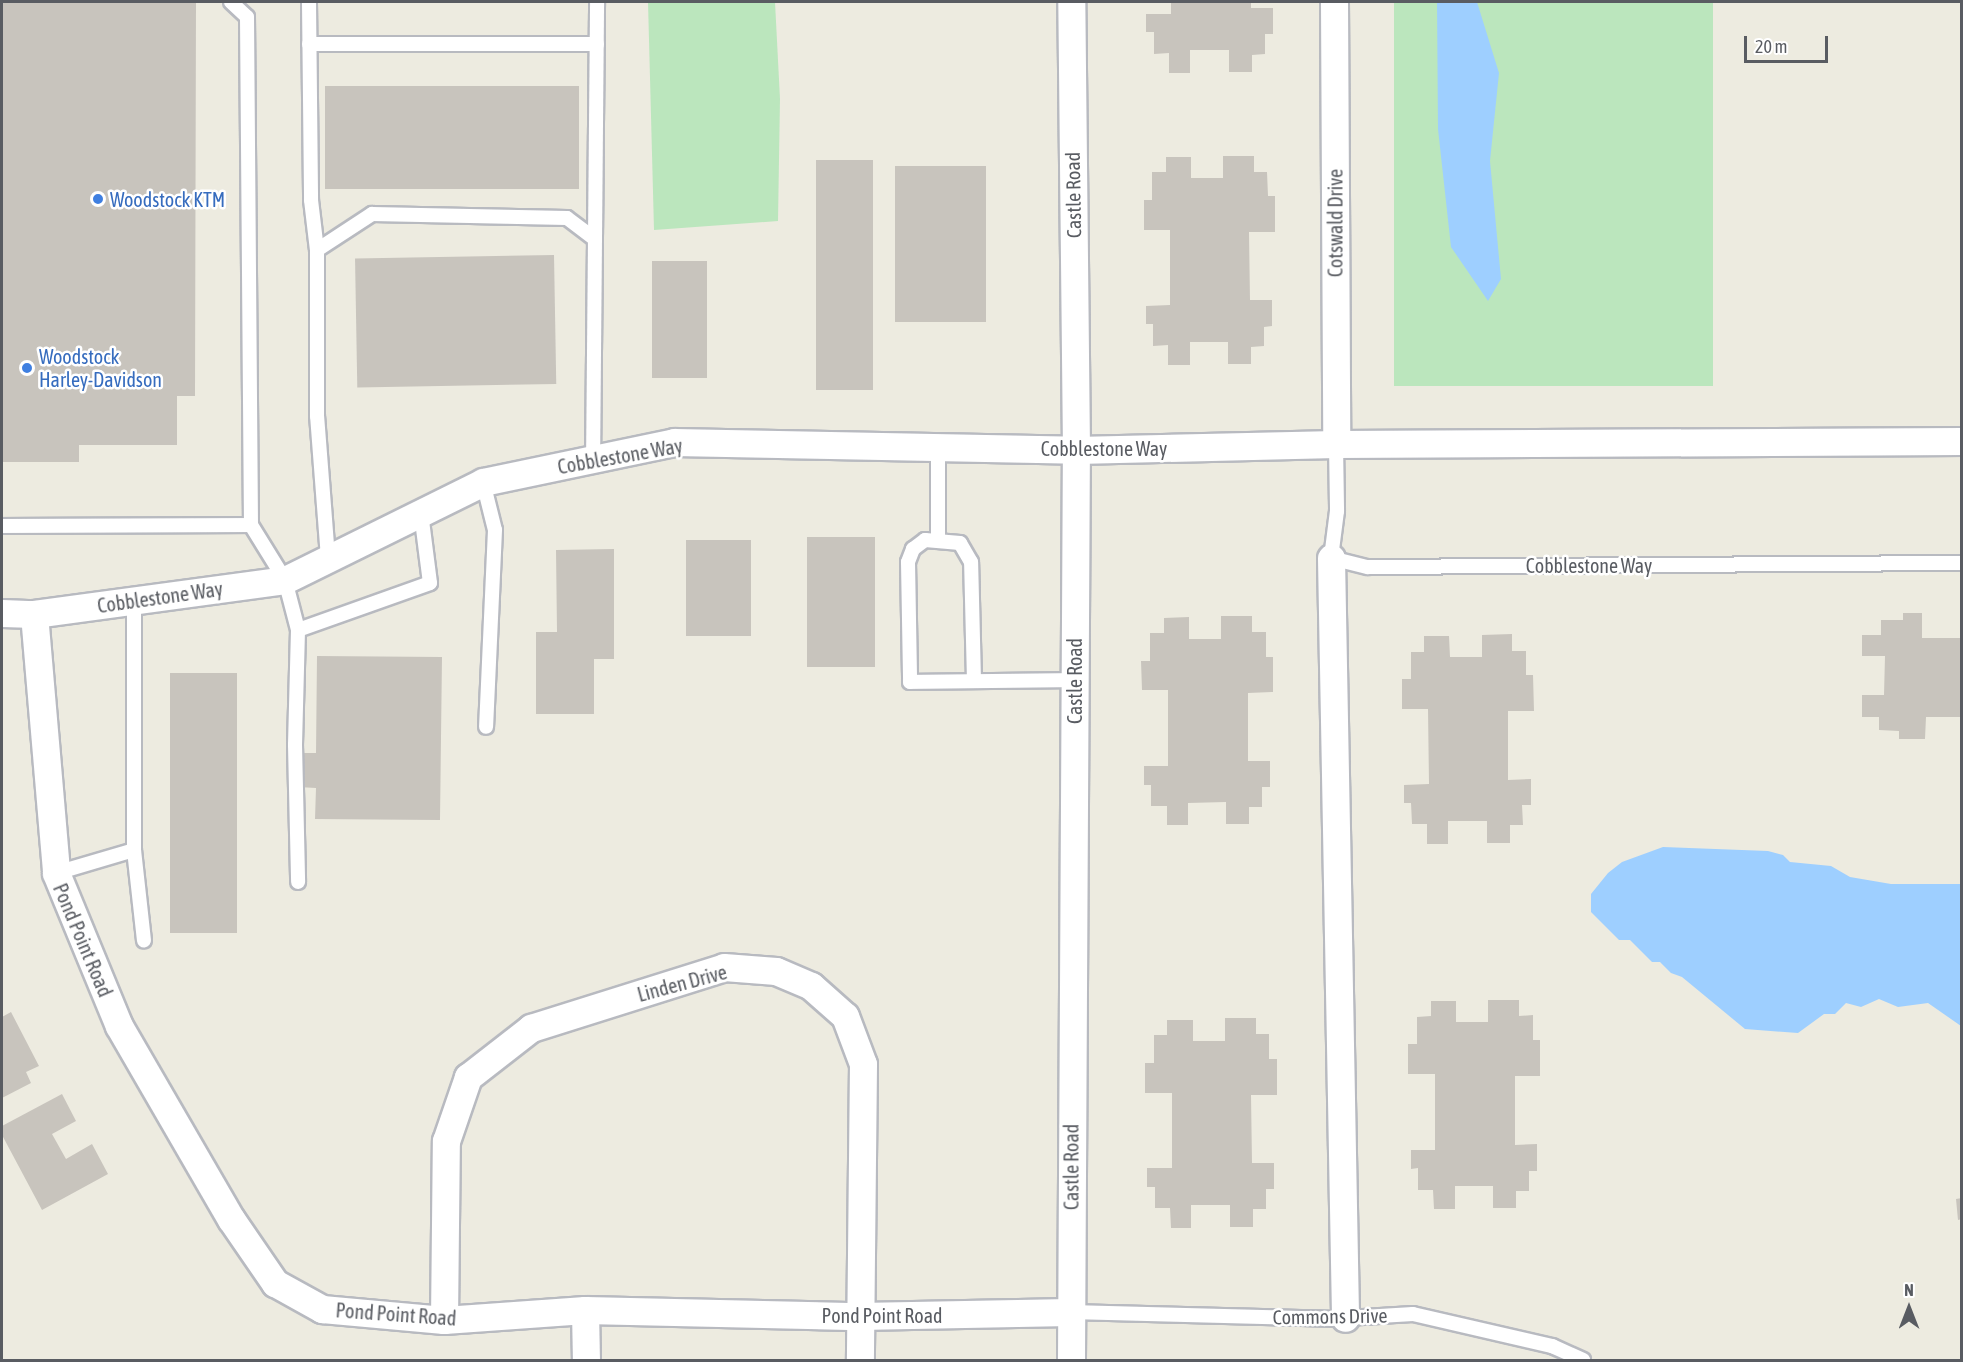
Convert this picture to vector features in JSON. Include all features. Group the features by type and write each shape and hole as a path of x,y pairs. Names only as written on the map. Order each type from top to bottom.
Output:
{"street":[{"name":"Castle Road","path":"1071,2 1076,450 1071,1360"},
{"name":"Cotswald Drive","path":"1334,2 1336,444"},
{"name":"Cobblestone Way","path":"2,613 34,614 285,580 483,482 674,442 1076,450 1336,444 1962,441"},
{"path":"1331,558 1345,1318"},
{"name":"Pond Point Road","path":"34,614 56,873 119,1026 231,1219 275,1283 322,1309 444,1320 585,1310 860,1316 1070,1312"},
{"name":"Linden Drive","path":"444,1320 446,1141 468,1077 531,1028 724,967 776,971 811,986 845,1016 863,1064 860,1360"},
{"path":"585,1310 586,1360"}],"lane":[{"path":"231,2 247,17 250,525 285,580 298,630 295,745 298,882"},
{"path":"309,2 311,200 317,250 317,416 328,558"},
{"path":"594,459 597,2"},
{"path":"309,44 597,44"},
{"path":"317,250 372,214 567,218 595,239"},
{"path":"1331,558 1337,511 1336,444"},
{"path":"938,447 938,540"},
{"path":"483,482 495,530 486,727"},
{"path":"298,630 430,584 421,513"},
{"path":"2,526 250,525"},
{"path":"974,681 972,562 960,543 938,540 919,545 908,562 910,682 1074,680"},
{"name":"Cobblestone Way","path":"1331,558 1368,567 1962,563"},
{"path":"134,600 134,850 144,940"},
{"path":"56,873 134,850"},
{"name":"Commons Drive","path":"1070,1312 1345,1318 1413,1314 1552,1346 1583,1360"}],"green space":[{"path":"648,2 775,2 780,99 778,221 654,230"},
{"path":"1394,2 1713,2 1713,386 1394,386"}],"water":[{"path":"1437,2 1477,2 1499,73 1490,161 1501,279 1488,301 1451,247 1438,129"},
{"path":"1663,847 1768,851 1783,855 1790,862 1831,866 1850,877 1891,884 1961,884 1961,1026 1928,1003 1898,1007 1879,999 1861,1007 1846,1003 1835,1014 1824,1014 1798,1033 1745,1029 1682,977 1671,973 1660,962 1652,962 1630,940 1619,940 1591,912 1591,894 1608,873 1622,862"}],"building":[{"name":"Woodstock KTM","path":"2,2 196,2 195,396 177,396 177,445 79,445 79,462 2,462"},
{"path":"1171,2 1251,2 1251,8 1273,8 1273,34 1265,34 1265,54 1252,55 1252,72 1229,72 1229,50 1190,50 1190,73 1169,73 1169,53 1154,54 1154,32 1146,32 1146,14 1171,14"},
{"path":"325,86 579,86 579,189 325,189"},
{"path":"1223,156 1254,156 1254,172 1267,172 1268,196 1275,196 1275,232 1249,232 1250,300 1272,300 1272,326 1264,327 1264,346 1251,347 1251,364 1228,364 1228,342 1190,342 1190,365 1168,365 1168,345 1153,346 1153,324 1146,324 1146,306 1170,305 1170,230 1144,230 1144,200 1152,200 1152,172 1166,172 1166,157 1191,157 1191,178 1223,178"},
{"path":"816,160 873,160 873,390 816,390"},
{"path":"895,166 986,166 986,322 895,322"},
{"path":"554,255 556,384 357,387 355,258"},
{"path":"652,261 707,261 707,378 652,378"},
{"path":"807,537 875,537 875,667 807,667"},
{"path":"686,540 751,540 751,636 686,636"},
{"path":"614,549 614,659 594,659 594,714 536,714 536,632 557,632 556,550"},
{"path":"1903,613 1922,613 1922,638 1962,638 1962,717 1926,717 1925,739 1899,739 1899,731 1879,730 1879,717 1862,717 1862,695 1884,695 1885,656 1862,656 1862,635 1881,635 1881,620 1903,620"},
{"path":"1221,616 1252,616 1252,632 1266,632 1266,657 1273,657 1273,692 1248,693 1248,761 1270,761 1270,787 1262,787 1262,807 1249,807 1249,824 1226,824 1226,802 1188,803 1188,825 1167,825 1167,806 1151,806 1151,785 1144,785 1144,766 1168,766 1168,690 1142,690 1141,661 1150,661 1150,633 1164,633 1164,618 1189,617 1189,639 1221,639"},
{"path":"1512,634 1512,651 1526,651 1526,675 1533,675 1534,711 1508,711 1508,780 1531,779 1531,805 1522,805 1523,825 1510,825 1510,843 1487,843 1487,821 1448,821 1448,844 1427,844 1427,824 1412,824 1411,803 1404,803 1404,785 1429,784 1428,709 1402,709 1402,679 1411,679 1411,652 1424,652 1424,636 1449,636 1450,657 1482,657 1482,635"},
{"path":"317,656 442,657 440,820 315,819 316,788 298,787 298,753 316,753"},
{"path":"170,673 237,673 237,933 170,933"},
{"path":"1488,1000 1519,1000 1519,1016 1533,1015 1533,1040 1540,1040 1540,1076 1515,1076 1515,1145 1537,1144 1537,1171 1529,1171 1529,1191 1516,1191 1516,1208 1493,1208 1493,1186 1455,1186 1455,1209 1434,1209 1433,1190 1418,1190 1418,1168 1411,1169 1411,1150 1435,1150 1435,1074 1408,1074 1408,1044 1417,1044 1417,1017 1431,1016 1431,1001 1456,1001 1456,1022 1488,1022"},
{"path":"11,1012 39,1066 26,1072 31,1083 2,1098 2,1017"},
{"path":"1225,1018 1256,1018 1256,1034 1269,1034 1269,1059 1277,1059 1277,1095 1251,1095 1252,1163 1274,1163 1274,1189 1266,1189 1266,1209 1253,1209 1253,1227 1230,1227 1230,1205 1191,1205 1191,1228 1171,1228 1170,1208 1155,1208 1155,1187 1147,1187 1147,1168 1172,1168 1172,1093 1145,1093 1145,1063 1154,1063 1154,1035 1167,1035 1167,1020 1193,1020 1193,1041 1225,1041"},
{"path":"62,1094 76,1121 52,1134 66,1159 92,1144 108,1174 42,1210 2,1135 2,1126"},
{"path":"1962,1198 1962,1219 1958,1220 1956,1199"}],"place":[{"name":"Woodstock KTM","path":"98,199"},
{"name":"Woodstock Harley-Davidson","path":"27,368"}]}
